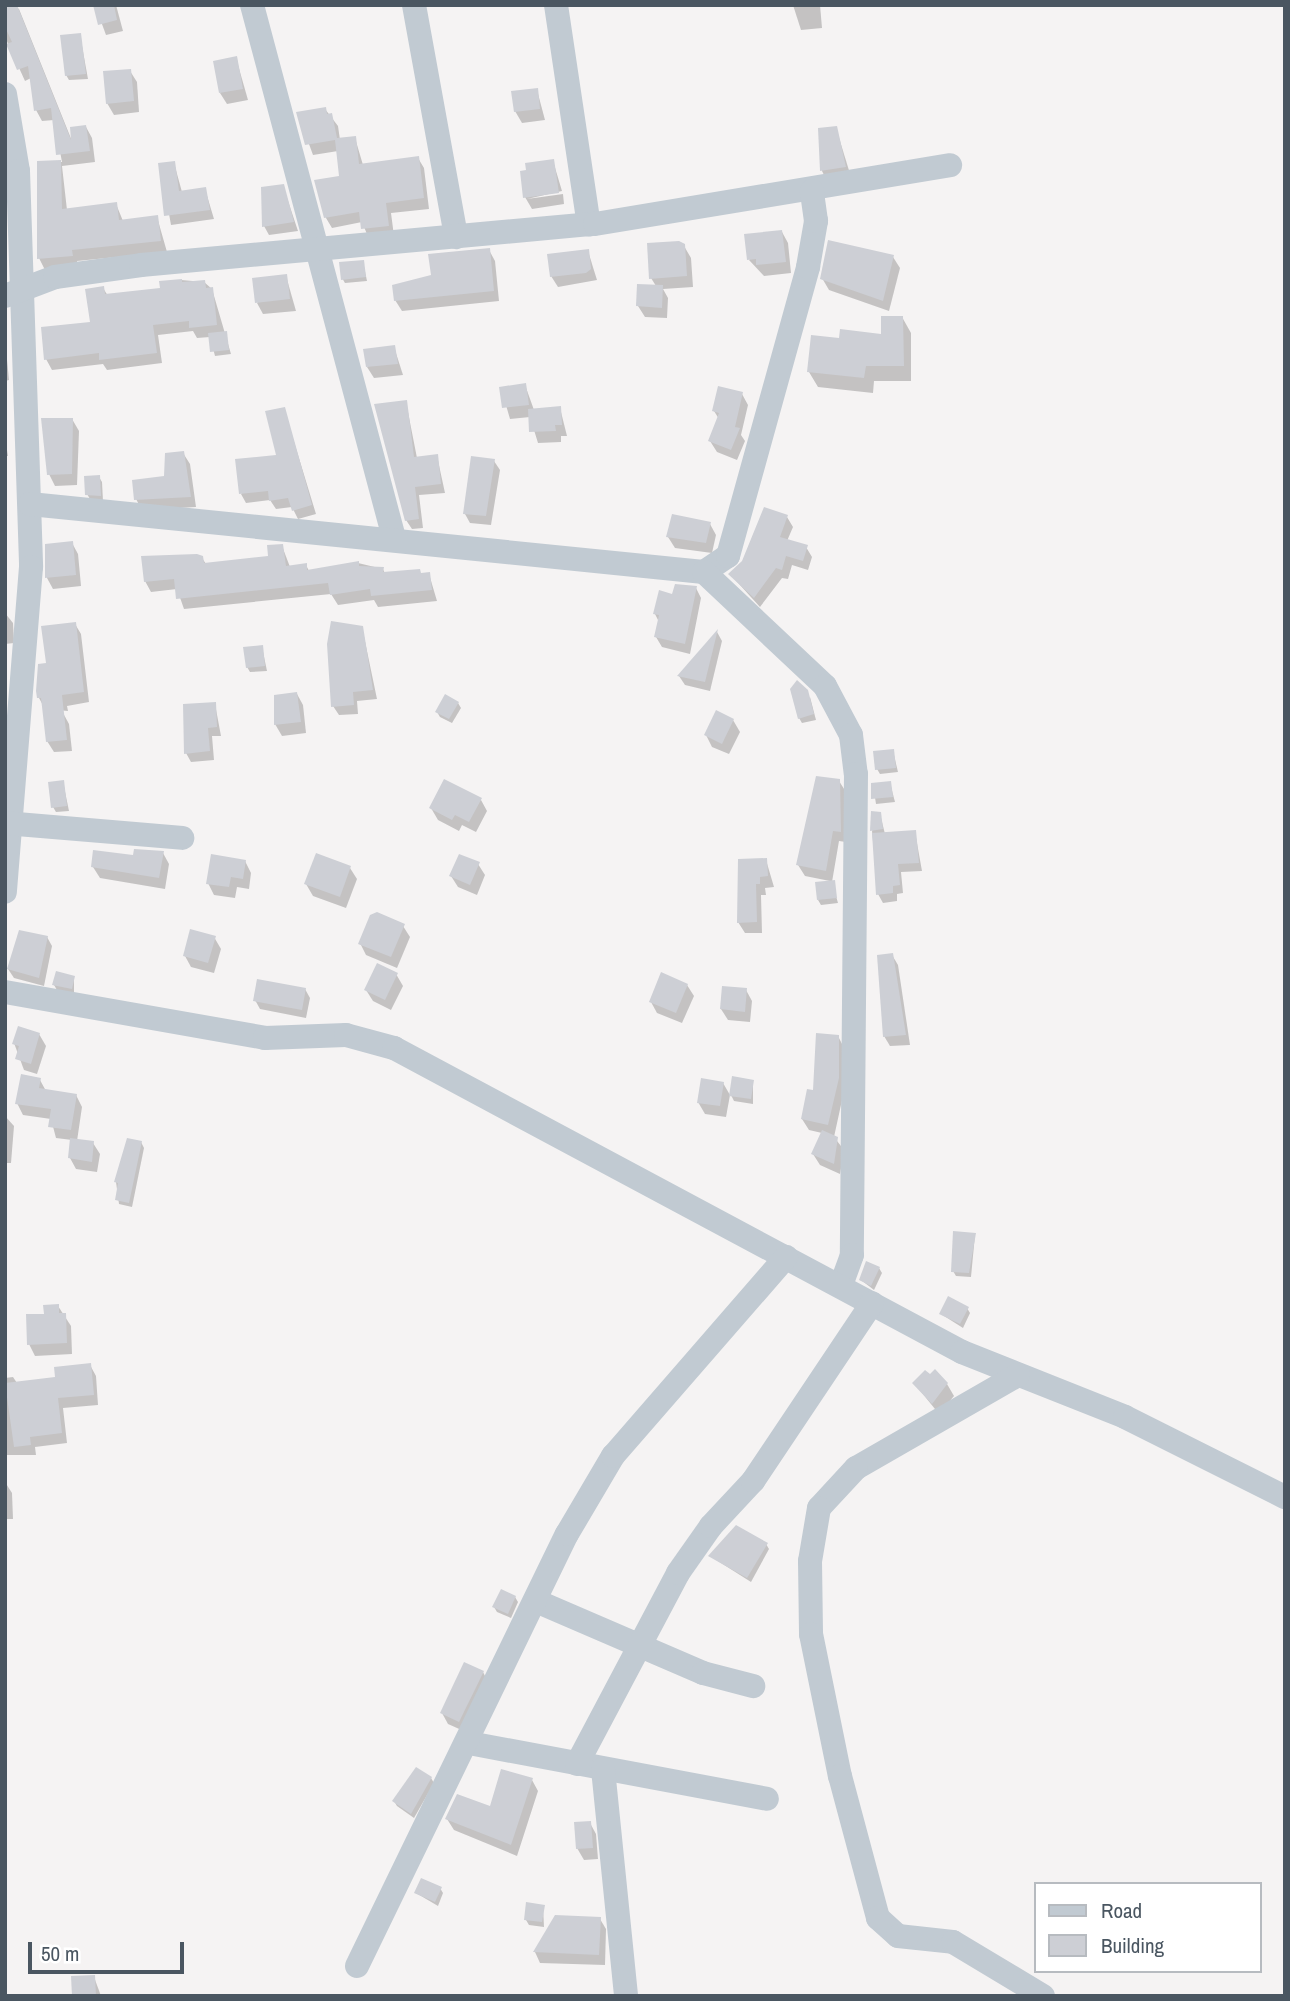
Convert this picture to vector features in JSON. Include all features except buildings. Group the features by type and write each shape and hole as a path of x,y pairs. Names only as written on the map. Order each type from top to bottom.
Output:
{"street":[{"path":"252,5 394,538"},
{"path":"414,5 456,237"},
{"path":"556,5 589,225"},
{"path":"5,94 18,171 14,293 30,504 31,567 8,824 5,892"},
{"path":"14,293 55,277 141,264 589,225 812,191 950,165"},
{"path":"704,572 728,556 808,267 816,221 812,191"},
{"path":"30,504 394,538 704,572 825,687 851,735 856,774 852,1255 841,1286"},
{"path":"8,824 183,838"},
{"path":"5,992 265,1038 346,1035 394,1048 962,1352 1125,1417 1285,1497"},
{"path":"357,1966 469,1743 567,1534 613,1456 786,1257"},
{"path":"577,1764 678,1573 711,1526 754,1481 872,1303"},
{"path":"1018,1375 856,1468 819,1508 810,1561 811,1634 840,1776 878,1918 898,1936 953,1942 1043,1996"},
{"path":"536,1601 703,1673 753,1686"},
{"path":"469,1743 767,1799"},
{"path":"603,1769 625,1996"}]}
